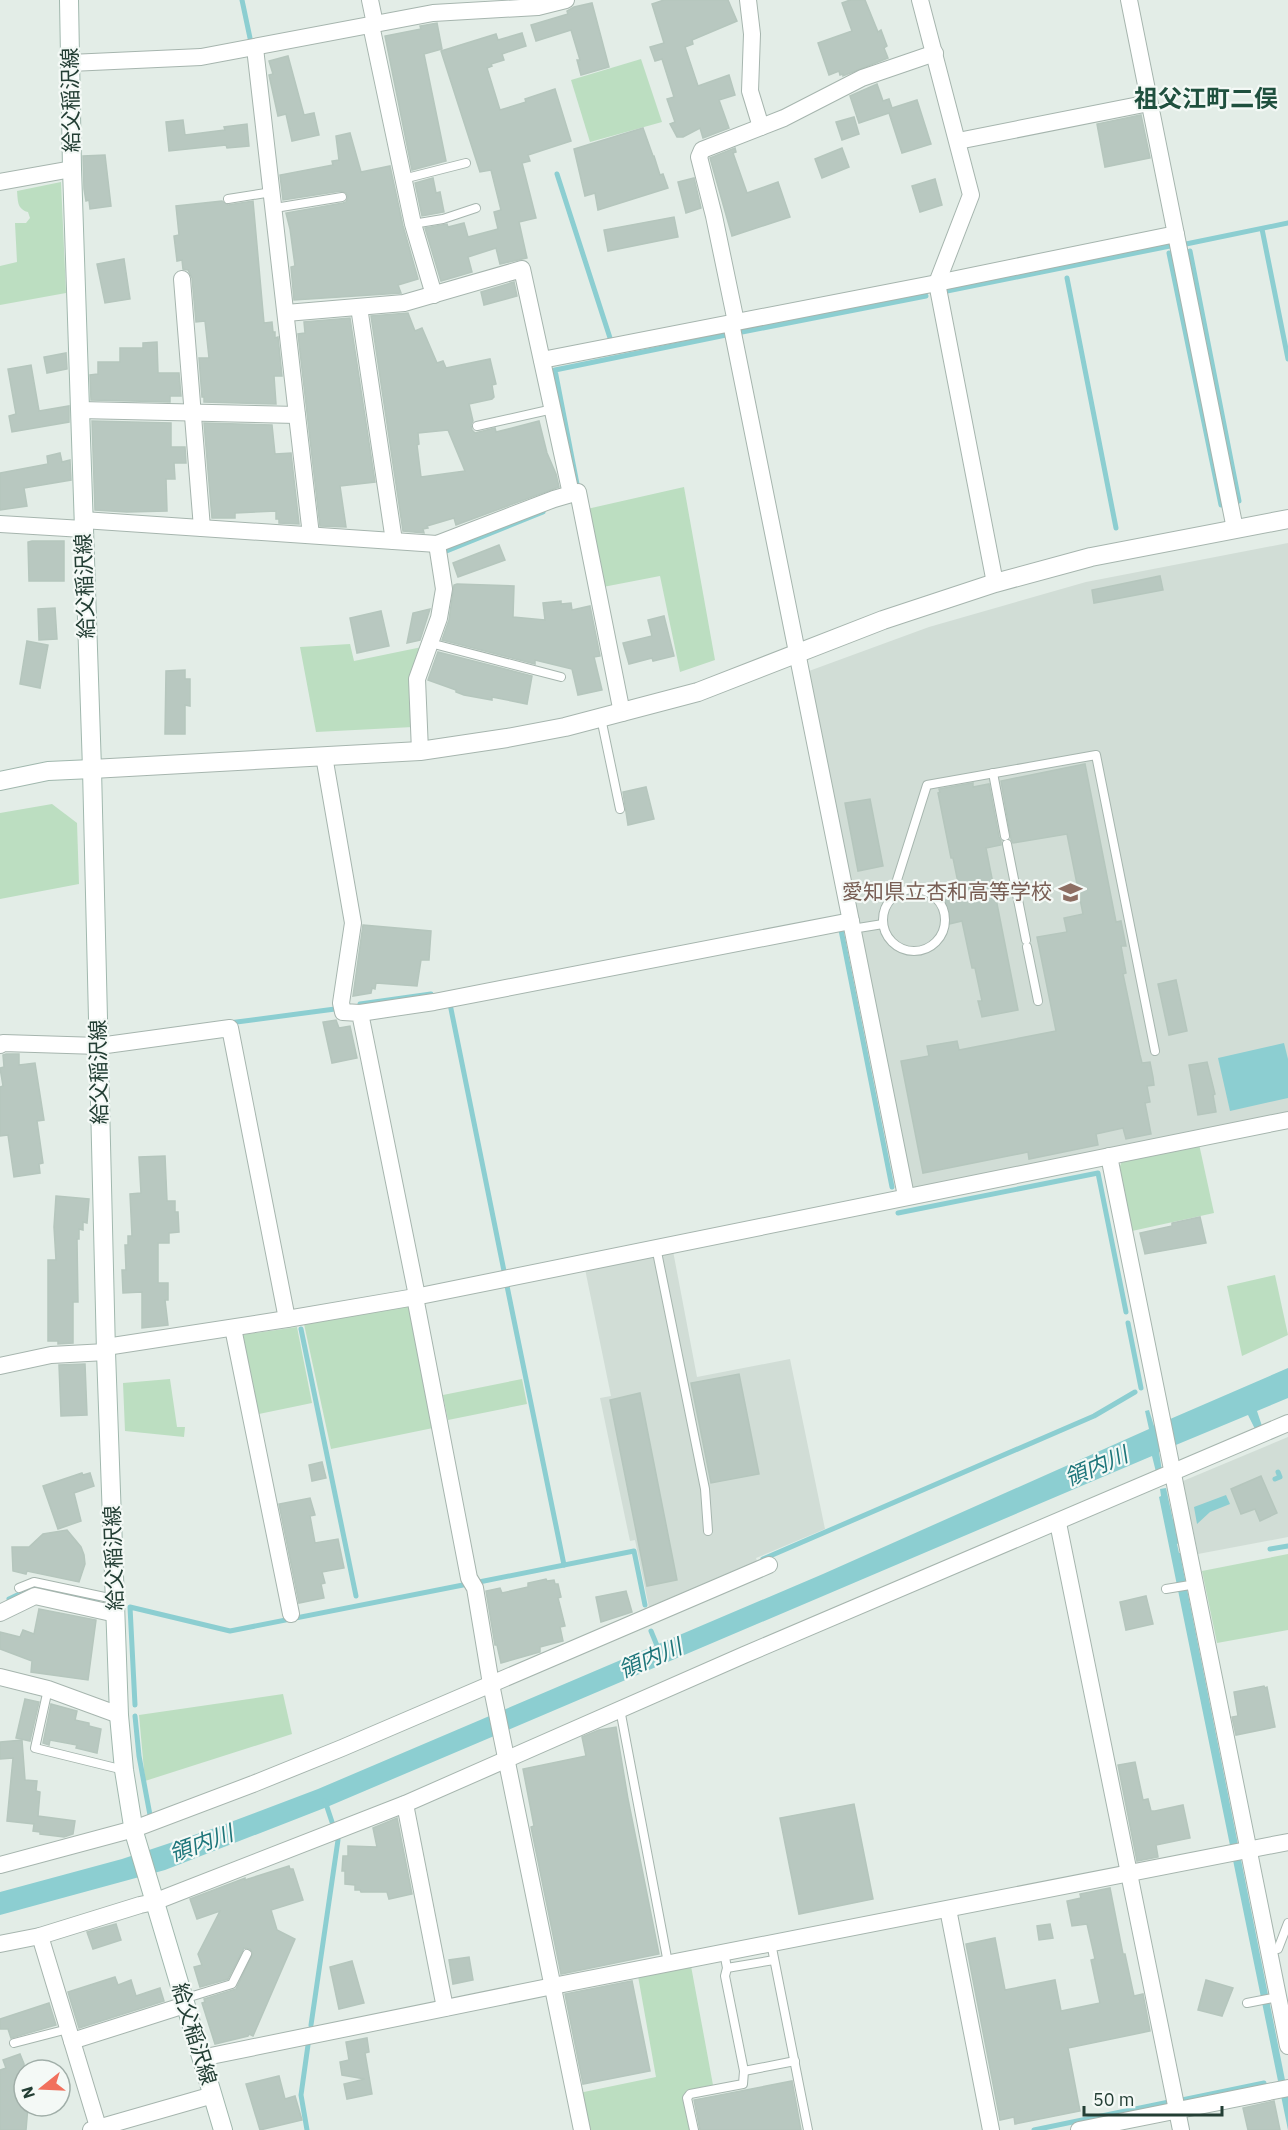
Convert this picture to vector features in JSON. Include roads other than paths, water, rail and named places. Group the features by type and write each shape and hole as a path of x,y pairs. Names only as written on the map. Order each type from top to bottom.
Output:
{"main road":[{"name":"給父稲沢線","path":"69,0 72,168 92,769 106,1349 119,1715 124,1770 134,1830 223,2130"},
{"path":"0,781 48,771 420,751 507,738 622,713 698,692 884,620 995,583 1091,557 1288,519"}],"street":[{"path":"370,0 402,179 434,295"},
{"path":"70,63 201,57 433,13 566,0"},
{"path":"748,0 752,34 750,91 761,127"},
{"path":"920,0 971,195 937,283 995,583"},
{"path":"1129,0 1235,529"},
{"path":"255,48 311,535"},
{"path":"906,1196 851,925 714,216 699,157 702,150 784,118 862,78 935,53"},
{"path":"958,141 1149,103"},
{"path":"0,182 72,168"},
{"path":"542,360 1176,234"},
{"path":"286,313 404,303 522,269 571,494"},
{"path":"182,279 202,528"},
{"path":"358,307 394,541"},
{"path":"80,410 297,415"},
{"path":"0,524 202,528 437,544 578,492 622,713"},
{"path":"420,751 417,679 439,618 444,589 437,544"},
{"path":"324,756 353,923 341,1003 343,1012 360,1013 434,1002 851,925"},
{"path":"360,1013 469,1578 475,1588 492,1686 582,2130"},
{"path":"0,1045 3,1042 99,1046 230,1028 287,1319"},
{"path":"0,1366 51,1355 106,1349 416,1296 1288,1120"},
{"path":"1109,1156 1173,1472 1240,1852 1269,1950 1275,1998 1288,2046"},
{"path":"233,1328 291,1614"},
{"path":"0,1944 40,1936 140,1905 153,1898 405,1804 507,1757 1288,1423"},
{"path":"1058,1523 1181,2130"},
{"path":"0,1865 134,1830 273,1776 492,1686 769,1566"},
{"path":"0,1613 35,1596 115,1607"},
{"path":"0,1677 48,1689 119,1715"},
{"path":"405,1804 445,2008"},
{"path":"201,2058 668,1963 726,1960 773,1951 948,1909 1288,1842"},
{"path":"948,1909 991,2130"},
{"path":"40,1936 99,2130"},
{"path":"70,2035 184,2002"},
{"path":"1079,2130 1283,2089"},
{"path":"91,2130 99,2130 213,2095"}],"lane":[{"path":"402,179 466,163"},
{"path":"228,199 274,200 342,197"},
{"path":"413,224 443,219 477,208"},
{"path":"477,426 552,409"},
{"path":"430,643 561,678"},
{"path":"601,718 620,809"},
{"path":"891,899 905,890 914,889 931,894 942,908 944,916 941,933 930,946 913,951 904,950 890,940 883,924 886,907 891,899 927,785 1096,755 1155,1051"},
{"path":"993,773 1038,1001"},
{"path":"851,925 883,924"},
{"path":"656,1247 705,1489 708,1532"},
{"path":"19,1588 34,1582 115,1607"},
{"path":"1166,1589 1192,1584"},
{"path":"48,1689 35,1748 124,1770"},
{"path":"620,1709 668,1963"},
{"path":"1269,1950 1278,1949 1288,1923"},
{"path":"773,1951 808,2130"},
{"path":"184,2002 232,1984 247,1954"},
{"path":"694,2130 687,2098 690,2094 743,2084 744,2071 725,1976 726,1960"},
{"path":"1247,2003 1275,1998"},
{"path":"14,2043 70,2035"},
{"path":"744,2071 795,2061"}],"water":[{"path":"1284,1043 1288,1059 1288,1098 1230,1111 1218,1058"},
{"name":"領内川","path":"1288,1368 1288,1398 1257,1411 1262,1426 1255,1429 1248,1415 1159,1452 1162,1471 1156,1472 1152,1456 327,1807 165,1870 0,1915 0,1892 122,1859 212,1829 318,1789 823,1574 1149,1429 1145,1411 1149,1410 1154,1426"},
{"path":"1166,1488 1173,1520 1175,1520 1176,1535 1178,1535 1179,1553 1183,1559 1181,1559 1288,2095 1288,2130 1159,1497 1161,1496 1160,1489"},
{"path":"1226,1495 1230,1504 1210,1512 1197,1524 1194,1507"}],"waterway":[{"path":"242,0 250,38"},
{"path":"557,174 611,341"},
{"path":"1186,244 1288,223"},
{"path":"1262,229 1288,359"},
{"path":"947,291 1170,246"},
{"path":"1190,251 1239,501"},
{"path":"1169,253 1221,505"},
{"path":"1067,278 1116,528"},
{"path":"742,332 926,296"},
{"path":"577,484 555,370 726,335"},
{"path":"444,552 543,512"},
{"path":"841,930 892,1187"},
{"path":"360,1004 431,994"},
{"path":"450,1004 504,1271"},
{"path":"229,1023 335,1009"},
{"path":"898,1213 1098,1173 1126,1312"},
{"path":"507,1286 564,1565"},
{"path":"1128,1323 1141,1388"},
{"path":"301,1329 356,1596"},
{"path":"763,1559 1094,1416 1135,1392"},
{"path":"1275,1479 1280,1477 1278,1472"},
{"path":"1270,1549 1288,1546"},
{"path":"479,1582 634,1551 645,1605"},
{"path":"135,1705 130,1607 230,1631 463,1585"},
{"path":"9,1599 34,1587 98,1600"},
{"name":"領内川","path":"651,1631 658,1648"},
{"path":"135,1716 139,1756 150,1815"},
{"path":"325,1801 332,1822"},
{"path":"311,2025 338,1840"},
{"path":"307,2130 301,2095 308,2045"},
{"path":"1182,2100 1264,2083"},
{"path":"1034,2130 1169,2102"}],"place":[{"name":"愛知県立杏和高等学校","path":"1070,892"}],"district":[{"name":"祖父江町二俣","path":"1206,99"}]}
